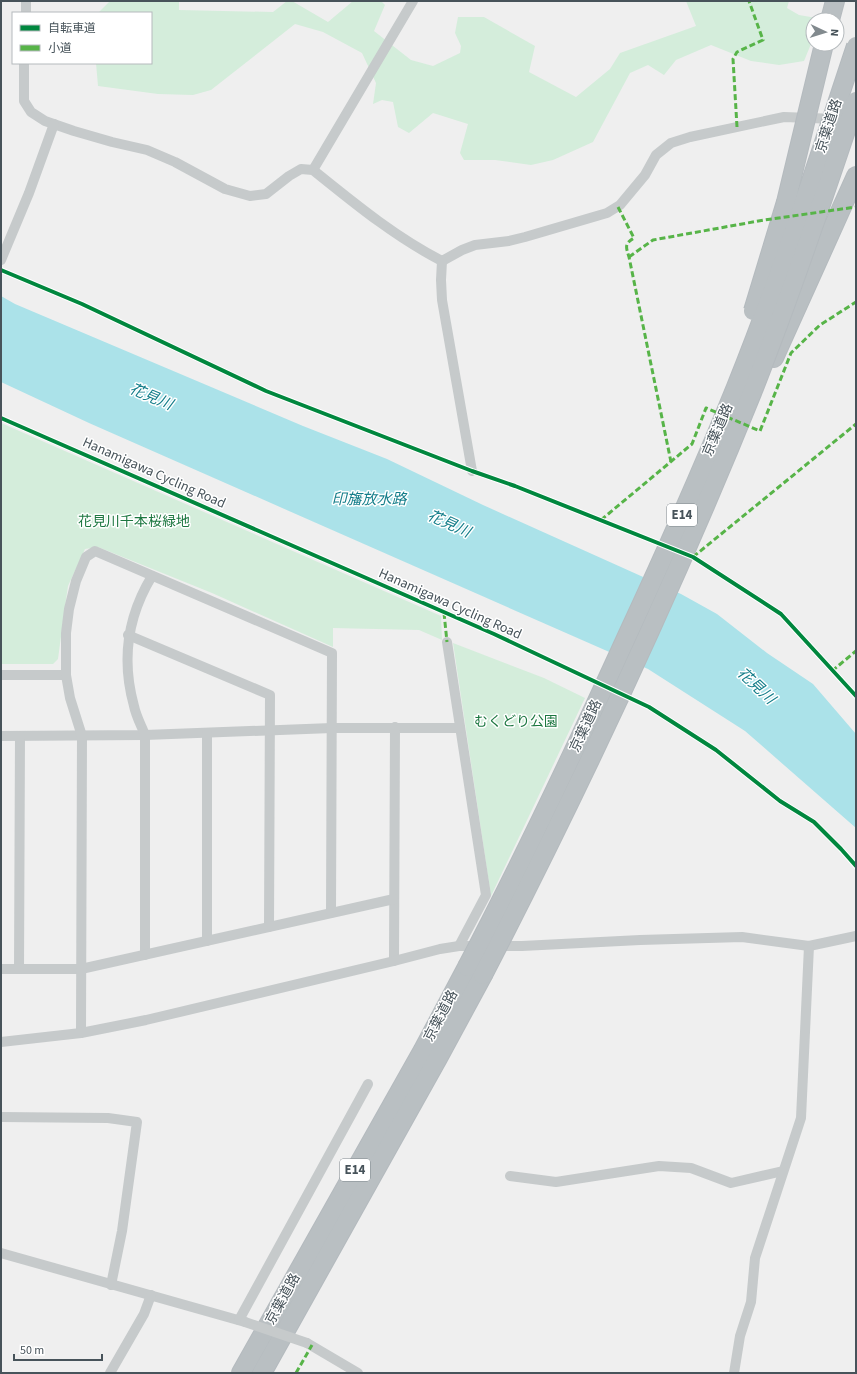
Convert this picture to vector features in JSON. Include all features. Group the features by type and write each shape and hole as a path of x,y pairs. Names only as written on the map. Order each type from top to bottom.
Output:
{"highway":[{"path":"832,12 835,1"},
{"name":"京葉道路","path":"262,1373 483,975 557,829 673,578 692,514 736,387 794,235 856,46"},
{"path":"692,514 728,386 767,267 786,202 822,52"},
{"name":"京葉道路","path":"241,1373 423,1050 467,967 520,864 755,385 811,235 856,100"},
{"path":"692,514 750,412 798,302 856,176"}],"street":[{"path":"26,1 26,12"},
{"path":"313,170 412,1"},
{"path":"24,64 24,101 31,112 45,121 112,142 147,150 175,162 225,188 250,196 266,194 289,176 301,169 313,170 386,227 442,262"},
{"path":"442,262 462,250 475,245 509,241 607,213 620,205 645,175 656,155 671,143 690,137 784,117 856,119"},
{"path":"1,260 29,193 54,124"},
{"path":"442,262 442,300 472,471"},
{"path":"81,1033 82,736 70,698 66,675 66,633 69,609 76,581 86,557 95,551 332,653 331,913"},
{"path":"145,955 145,735 134,708 128,678 128,635 141,593 152,576"},
{"path":"128,635 270,695 269,927"},
{"path":"447,642 486,895 458,946"},
{"path":"1,675 66,675"},
{"path":"394,961 395,727"},
{"path":"1,736 145,735 332,728 460,728"},
{"path":"207,733 207,941"},
{"path":"18,969 20,736"},
{"path":"1,969 81,969 394,899"},
{"path":"1,1042 81,1033 146,1020 440,949 458,946 522,946 742,937 809,946 856,936"},
{"path":"734,1373 740,1336 751,1302 754,1258 801,1118 809,946"},
{"path":"242,1321 368,1084"},
{"path":"1,1117 108,1118 137,1122 122,1231 111,1285"},
{"path":"510,1176 556,1182 659,1166 691,1168 731,1183 783,1171"},
{"path":"1,1253 242,1321 307,1343 358,1373"},
{"path":"110,1373 144,1314 151,1295"}],"green space":[{"path":"110,1 179,1 179,10 273,12 287,1 292,1 328,22 353,1 381,1 385,5 374,31 411,60 433,66 460,53 461,46 455,33 458,17 484,17 535,46 529,72 576,97 610,69 620,53 696,26 686,1 789,1 787,8 799,15 805,16 805,52 808,52 804,61 779,65 751,61 711,45 676,60 664,75 648,65 630,73 593,142 553,160 531,165 495,160 464,160 460,153 468,124 433,113 409,133 398,127 393,102 382,100 373,104 376,83 362,53 323,32 295,24 211,90 193,95 158,94 98,86 96,64 152,64 152,12 99,12"},
{"name":"花見川千本桜緑地","path":"1,423 441,616 442,640 419,630 333,628 333,647 212,593 98,547 85,549 68,586 58,659 53,664 1,664"},
{"name":"むくどり公園","path":"453,643 544,678 585,698 491,896"}],"water":[{"name":"印旛放水路","path":"1,296 15,304 303,426 387,459 483,505 681,594 717,614 767,653 813,684 856,734 856,828 745,731 648,669 89,423 1,382"}],"marked path":[{"path":"737,127 733,59 737,52 763,40 749,1"},
{"path":"618,207 634,238 627,244 627,248 671,462"},
{"path":"629,257 653,240 764,220 856,207"},
{"path":"601,520 692,444 706,408 760,431 791,353 820,325 856,302"},
{"path":"693,557 856,424"},
{"path":"444,613 447,642"},
{"path":"832,671 856,651"},
{"path":"296,1373 312,1345"}],"cycle path":[{"path":"1,270 82,304 266,391 472,471 515,486 693,557 781,614 856,696"},
{"name":"Hanamigawa Cycling Road","path":"1,418 494,634 649,707 716,750 780,801 814,822 856,866"}],"water label":[{"name":"花見川","path":"151,397"},
{"name":"花見川","path":"449,524"},
{"name":"花見川","path":"756,686"}]}
